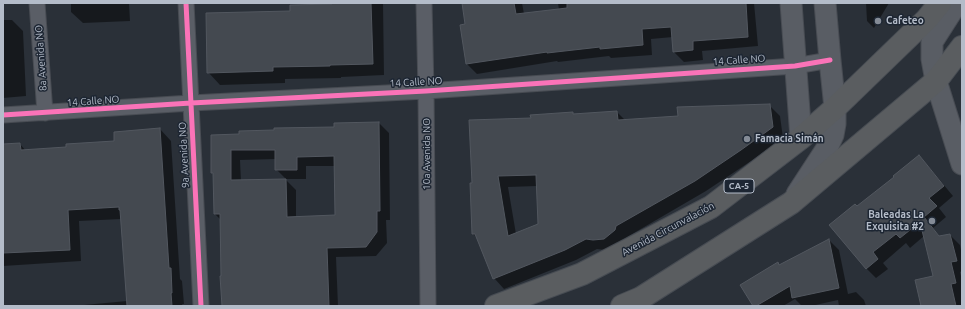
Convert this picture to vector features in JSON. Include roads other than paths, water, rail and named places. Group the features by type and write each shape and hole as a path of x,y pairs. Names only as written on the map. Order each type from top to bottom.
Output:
{"highway":[{"name":"Avenida Circunvalación","path":"496,306 582,274 711,207 801,138 835,108 927,19 940,3"},
{"path":"622,306 641,298 791,203 936,81 962,47"}],"street":[{"name":"8a Avenida NO","path":"37,3 45,113"},
{"name":"9a Avenida NO","path":"186,3 201,306"},
{"name":"10a Avenida NO","path":"424,3 428,306"},
{"path":"791,3 801,138"},
{"path":"791,203 827,148 833,135 835,124 835,108 825,3"},
{"path":"957,3 932,42 932,59 936,81 962,164"},
{"name":"14 Calle NO","path":"3,116 191,103 426,91 795,66 830,60"}],"place":[{"name":"Cafeteo","path":"878,21"},
{"name":"Famacia Simán","path":"747,139"},
{"name":"Baleadas La Exquisita #2","path":"932,221"}]}
